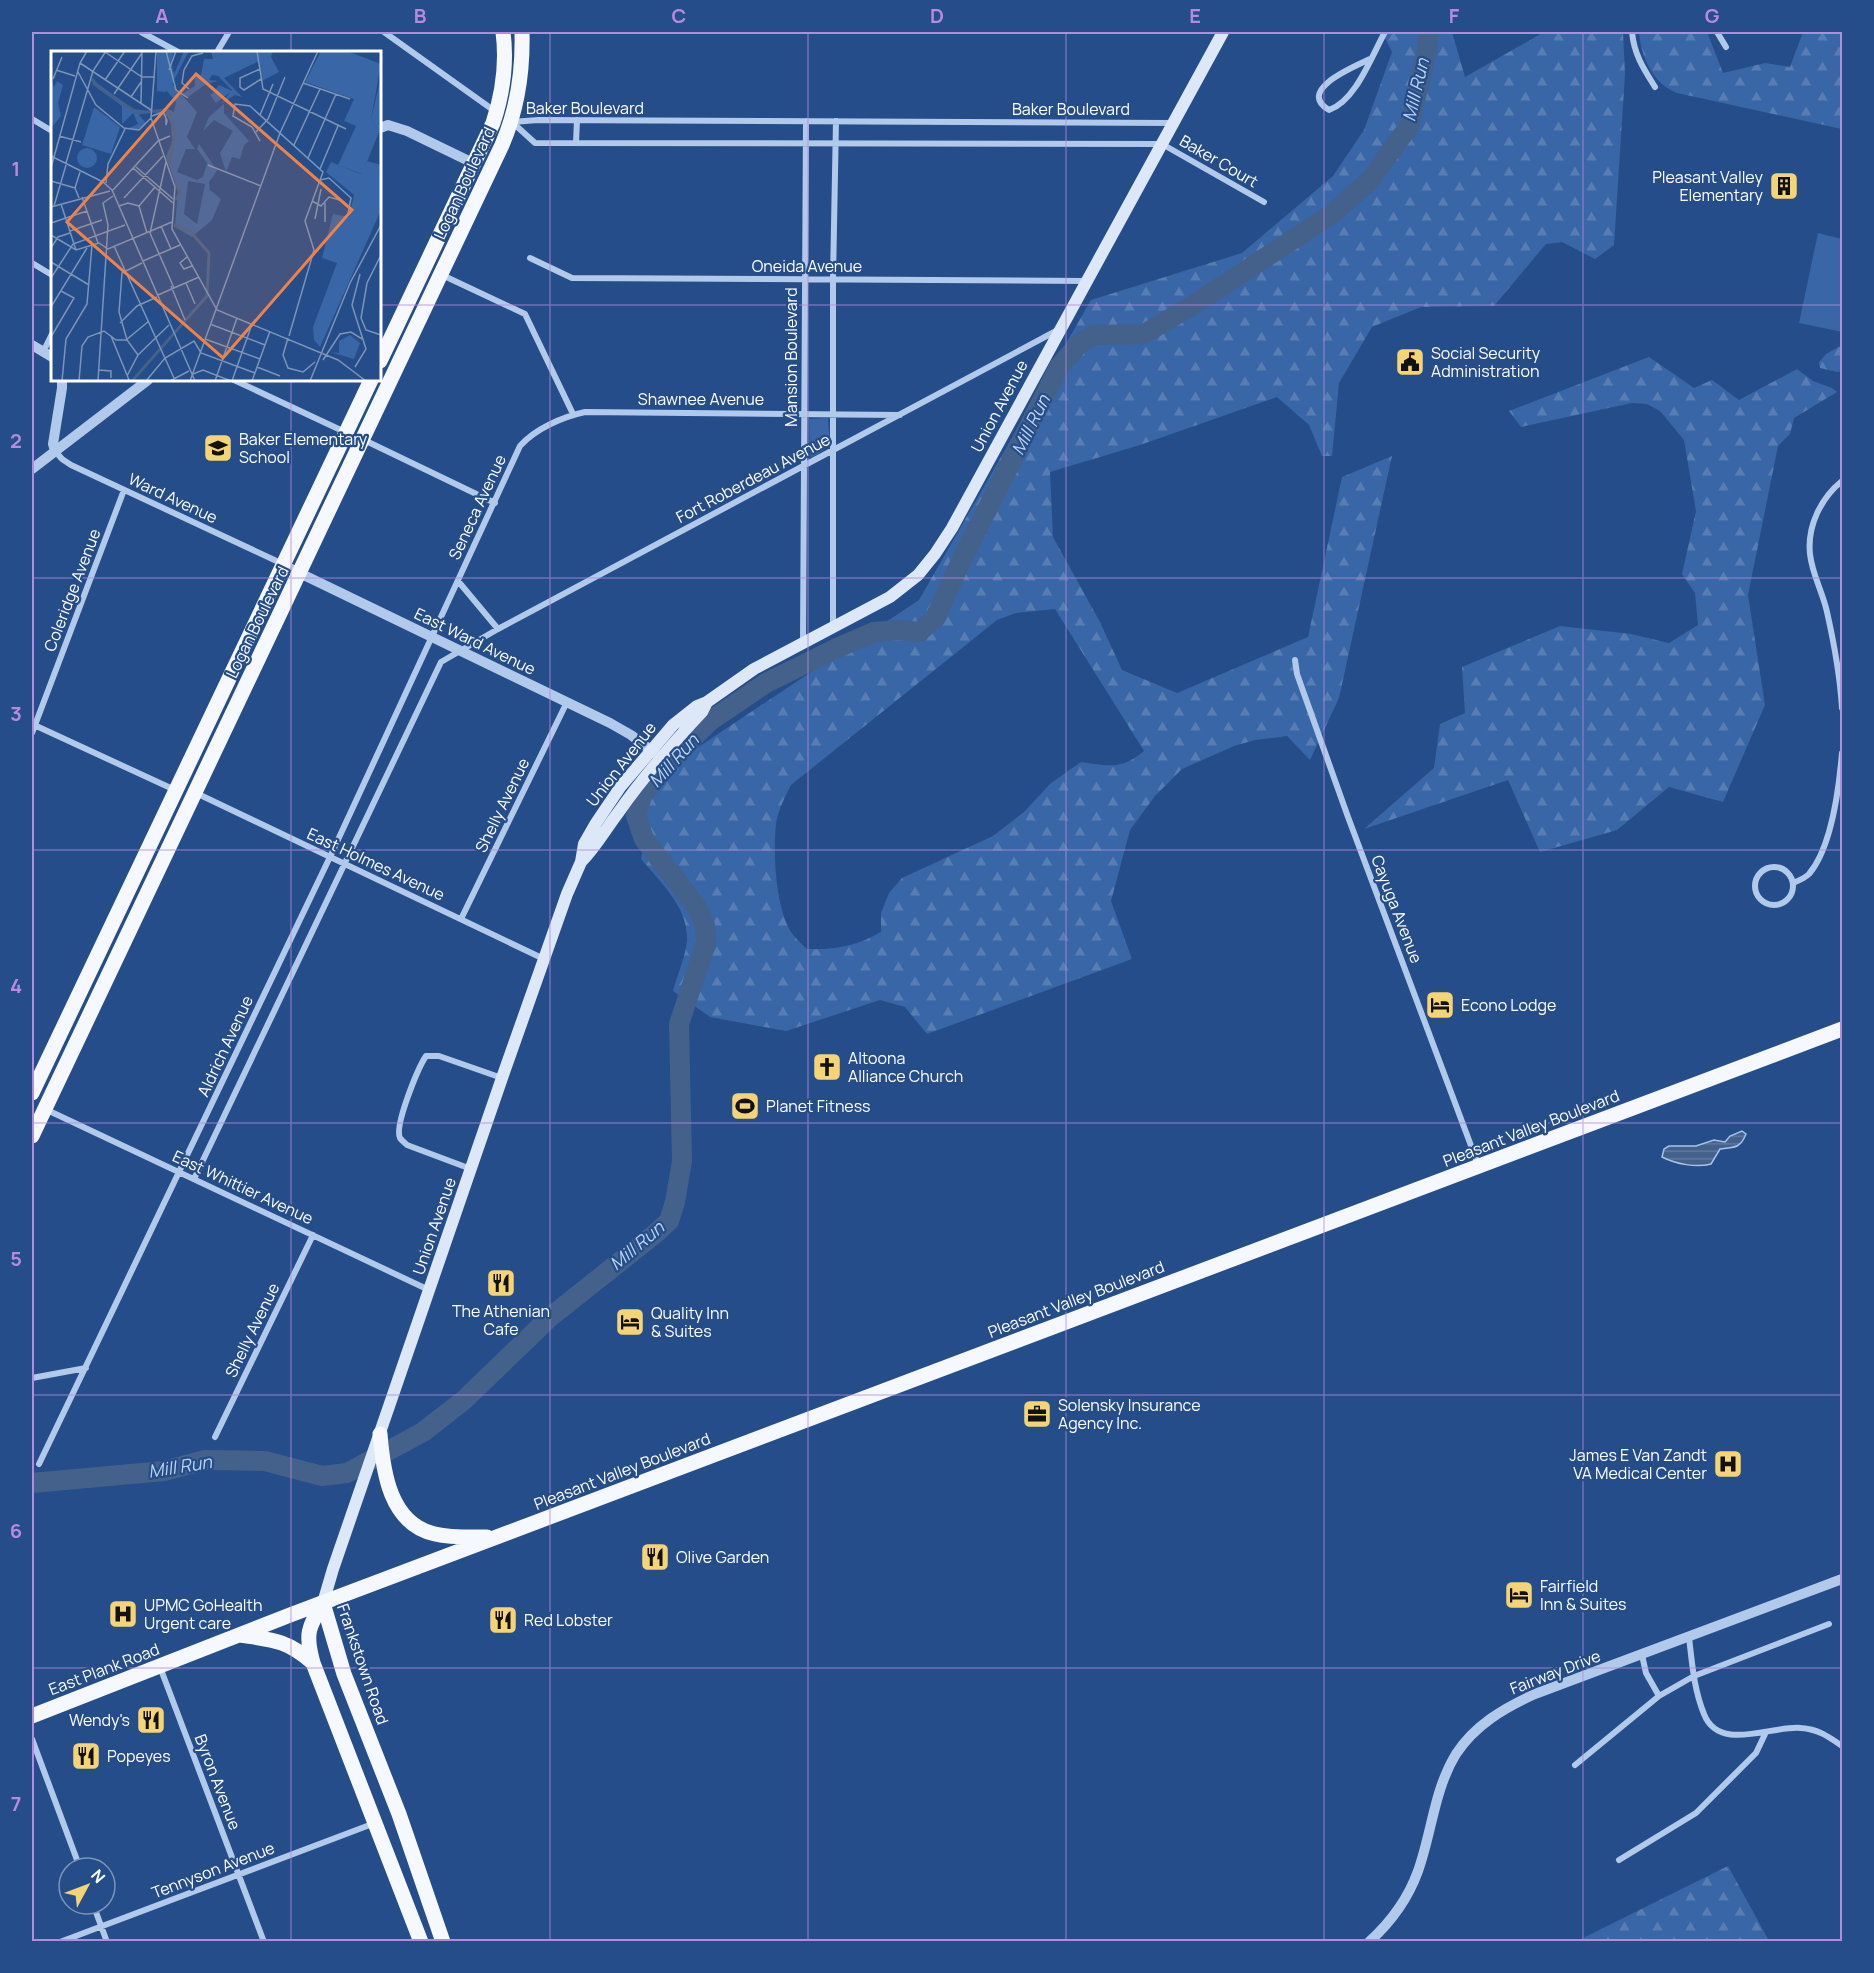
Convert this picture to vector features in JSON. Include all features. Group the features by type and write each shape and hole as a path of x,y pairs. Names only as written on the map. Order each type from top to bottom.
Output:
{"main road":[{"name":"Logan Boulevard","path":"381,359 497,112 505,63 503,32"},
{"name":"Logan Boulevard","path":"32,1136 301,573 512,122 522,69 524,32"},
{"name":"Union Avenue","path":"323,1603 502,1078 567,894 581,862 593,850 656,754 702,712 707,702 754,669 890,597 918,575 935,554 952,528 1223,32"},
{"path":"497,112 512,122"},
{"name":"Logan Boulevard","path":"32,1093 371,381"},
{"name":"Pleasant Valley Boulevard","path":"323,1603 1842,1029"},
{"path":"379,1442 391,1496 410,1521 433,1534 496,1537"},
{"name":"East Plank Road","path":"32,1716 323,1603"},
{"name":"Frankstown Road","path":"323,1603 308,1633 313,1663 421,1941"},
{"name":"Frankstown Road","path":"323,1603 344,1674 399,1814 443,1941"},
{"path":"240,1635 285,1643 301,1652 313,1663"},
{"path":"375,1822 399,1814"}],"street":[{"path":"141,32 176,51"},
{"path":"219,51 229,32"},
{"path":"384,32 497,112"},
{"path":"1370,59 1343,71 1328,82 1320,91 1319,99 1323,106 1329,110 1336,108 1347,98 1357,86 1385,32"},
{"path":"1632,32 1633,48 1638,62 1655,87"},
{"path":"1717,32 1726,47"},
{"path":"32,119 51,130"},
{"path":"576,143 577,120"},
{"name":"Baker Boulevard","path":"512,122 577,120 1174,123"},
{"name":"Mansion Boulevard","path":"803,642 806,121"},
{"name":"Baker Boulevard","path":"512,122 535,143 1162,144"},
{"path":"833,627 833,279 836,122"},
{"path":"381,128 388,125 407,131 473,163"},
{"name":"Baker Court","path":"1162,144 1264,202"},
{"name":"Oneida Avenue","path":"530,258 572,278 1088,281"},
{"path":"32,263 51,274"},
{"path":"442,275 525,315 573,414"},
{"name":"Fort Roberdeau Avenue","path":"460,650 1060,329"},
{"path":"32,345 48,354 51,339"},
{"path":"55,451 52,444 62,381"},
{"path":"32,469 147,381"},
{"path":"236,381 346,432"},
{"name":"Shawnee Avenue","path":"573,414 585,412 900,415"},
{"name":"Seneca Avenue","path":"432,637 520,446 530,436 573,414"},
{"path":"363,439 495,503"},
{"name":"Ward Avenue","path":"55,451 71,465 283,565"},
{"path":"1842,481 1824,500 1817,513 1812,528 1810,555 1827,610 1840,681 1842,708"},
{"name":"Coleridge Avenue","path":"32,733 33,724 124,490"},
{"name":"East Ward Avenue","path":"283,565 617,727 656,754"},
{"path":"458,581 498,629"},
{"name":"Aldrich Avenue","path":"39,1464 180,1173 432,637"},
{"name":"Aldrich Avenue","path":"194,1179 441,662 460,650"},
{"name":"Cayuga Avenue","path":"1295,660 1297,674 1348,818 1479,1167"},
{"name":"Shelly Avenue","path":"461,919 567,702"},
{"path":"33,724 176,790"},
{"path":"1793,883 1788,872 1771,866 1760,871 1754,888 1756,895 1766,904 1779,904 1790,896 1793,883 1808,875 1828,836 1840,793 1842,753"},
{"name":"East Holmes Avenue","path":"195,793 544,959"},
{"path":"471,1169 407,1145 400,1138 399,1128 418,1067 426,1056 439,1056 502,1078"},
{"name":"East Whittier Avenue","path":"45,1108 430,1291"},
{"name":"Shelly Avenue","path":"215,1437 313,1235"},
{"path":"32,1378 86,1368"},
{"name":"Fairway Drive","path":"1369,1941 1387,1924 1405,1900 1419,1869 1436,1802 1456,1754 1490,1719 1516,1703 1842,1579"},
{"path":"1575,1765 1659,1696 1694,1676 1829,1624"},
{"path":"1689,1637 1694,1676 1704,1716 1715,1729 1734,1736 1800,1727 1824,1733 1842,1746"},
{"path":"1642,1655 1646,1673 1659,1696"},
{"name":"Byron Avenue","path":"160,1666 264,1941"},
{"path":"1618,1860 1696,1813 1756,1753 1766,1732"},
{"path":"32,1739 76,1856"},
{"name":"Tennyson Avenue","path":"60,1941 375,1822"},
{"path":"97,1916 107,1941"}],"green space":[{"path":"1382,32 1452,32 1465,77 1544,32 1623,32 1625,74 1614,245 1595,259 1562,242 1546,244 1494,306 1421,307 1372,327 1339,383 1332,456 1322,456 1309,425 1277,397 1140,445 1050,472 1053,537 1100,622 1122,670 1177,693 1308,637 1342,477 1392,456 1339,698 1310,760 1287,736 1255,740 1234,746 1182,769 1155,796 1130,830 1111,901 1132,959 927,1034 905,1007 880,1000 786,1031 710,1017 673,991 686,946 686,928 672,896 641,859 647,832 642,808 664,770 919,600 1091,300 1242,253 1333,176 1364,130 1392,52","holes":["1055,609 1144,751 1122,764 1081,762 1051,783 1024,812 993,836 902,878 889,893 881,913 881,932 872,937 846,946 807,949 794,936 788,925 779,898 775,866 775,836 778,814 791,785 997,620 1016,613"]},
{"path":"1639,32 1707,32 1723,73 1765,63 1790,67 1803,32 1842,32 1842,129 1677,93 1661,83 1649,68 1642,50"},
{"path":"1818,233 1842,239 1842,332 1799,323"},
{"path":"1842,345 1842,371 1820,368 1819,362 1826,354"},
{"path":"1649,357 1694,388 1712,380 1739,400 1797,369 1813,381 1837,392 1794,418 1790,434 1778,446 1748,595 1765,705 1723,802 1669,787 1617,830 1540,852 1508,780 1364,829 1434,768 1440,724 1465,713 1462,667 1560,626 1631,634 1669,643 1698,625 1695,593 1682,574 1696,511 1684,440 1660,411 1647,404 1632,403 1521,427 1509,411"},
{"path":"828,418 829,442 824,449 812,457 810,456 809,419"},
{"path":"1728,1866 1769,1941 1577,1941"}],"shaded area":[{"path":"1742,1131 1746,1134 1741,1142 1736,1146 1720,1149 1711,1164 1686,1165 1662,1157 1664,1149 1669,1146 1696,1146 1714,1140 1725,1142 1730,1136"}],"waterway":[{"name":"Mill Run","path":"32,1483 164,1471 205,1460 265,1461 322,1476 347,1473 423,1432 464,1400 549,1318 669,1221 675,1202 682,1161 679,1024 706,943 705,925 696,906 644,839 636,816 642,796 672,759 710,721 766,683 874,632 899,630 919,632 935,618 963,557 1059,367 1078,345 1093,335 1144,334 1193,305 1332,214 1371,179 1409,126 1427,51 1429,32"}],"place":[{"name":"Pleasant Valley Elementary","path":"1784,186"},
{"name":"Social Security Administration","path":"1410,362"},
{"name":"Baker Elementary School","path":"218,448"},
{"name":"Econo Lodge","path":"1440,1005"},
{"name":"Altoona Alliance Church","path":"827,1067"},
{"name":"Planet Fitness","path":"745,1106"},
{"name":"The Athenian Cafe","path":"501,1283"},
{"name":"Quality Inn & Suites","path":"630,1322"},
{"name":"Solensky Insurance Agency Inc.","path":"1037,1414"},
{"name":"James E Van Zandt VA Medical Center","path":"1728,1464"},
{"name":"Olive Garden","path":"655,1557"},
{"name":"Fairfield Inn & Suites","path":"1519,1595"},
{"name":"UPMC GoHealth Urgent care","path":"123,1614"},
{"name":"Red Lobster","path":"503,1620"},
{"name":"Wendy's","path":"151,1720"},
{"name":"Popeyes","path":"86,1756"}]}
